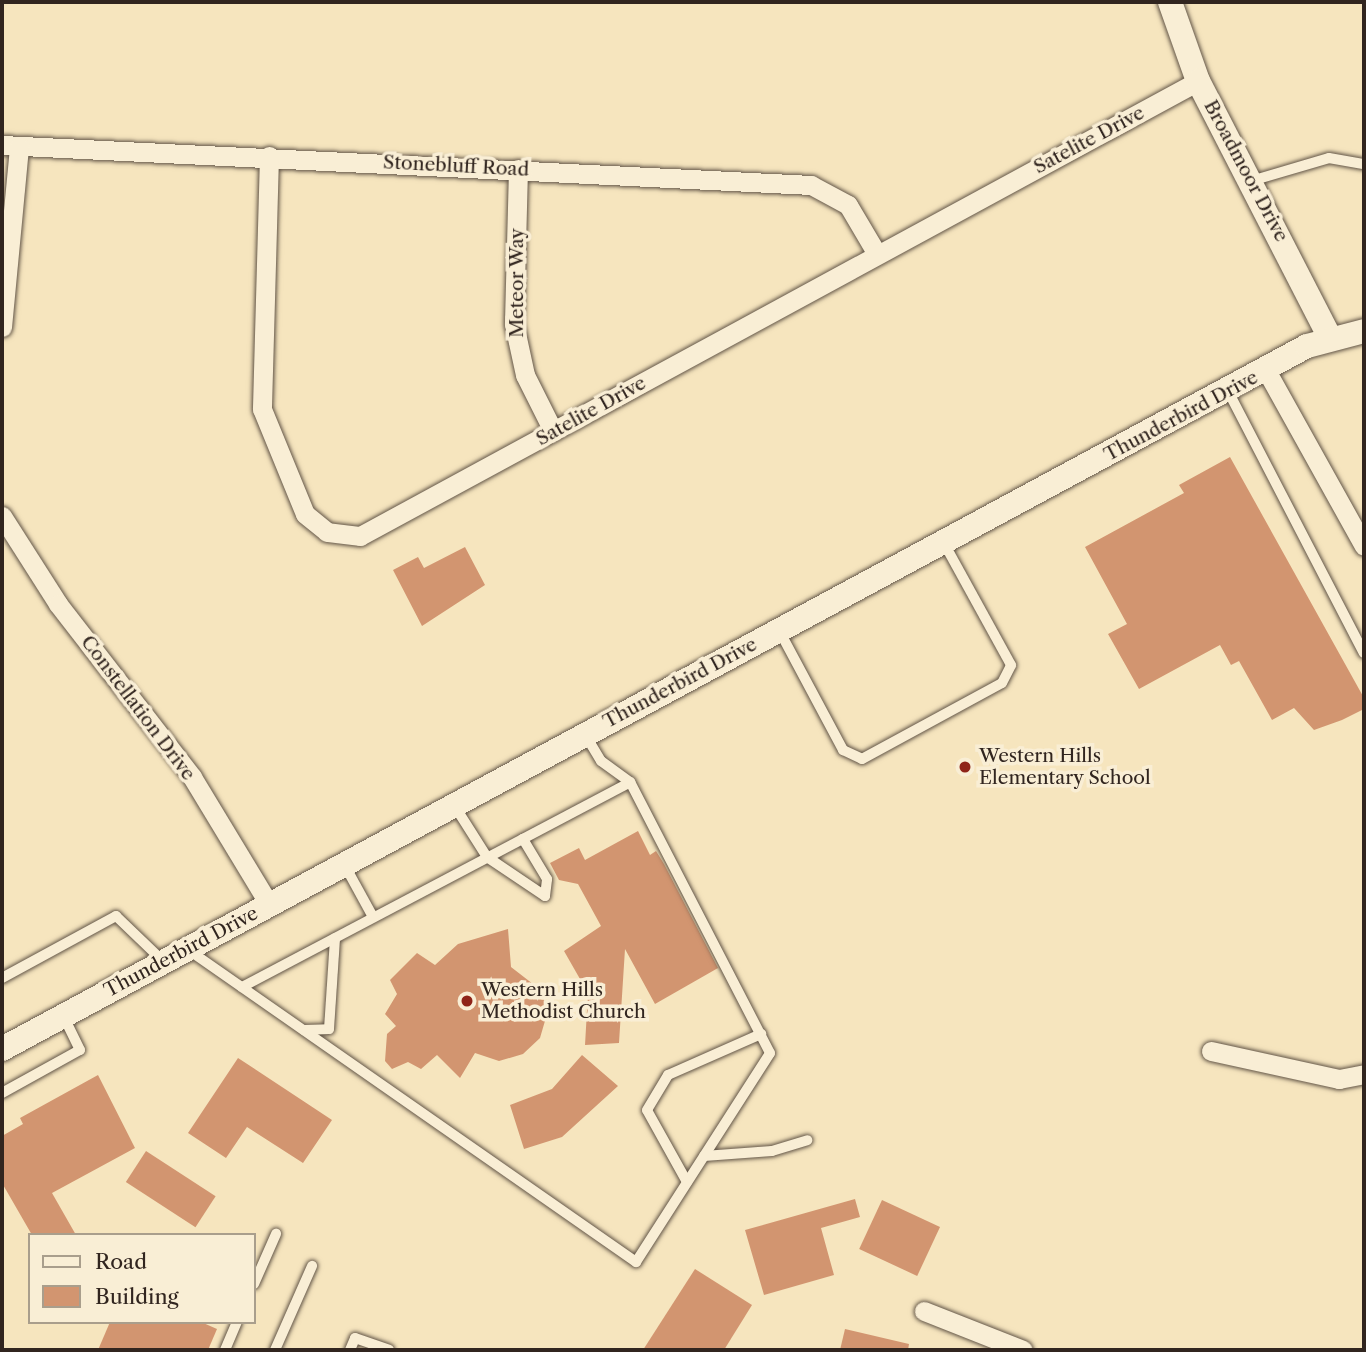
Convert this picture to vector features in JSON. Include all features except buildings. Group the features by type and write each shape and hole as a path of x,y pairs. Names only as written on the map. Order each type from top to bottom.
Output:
{"street":[{"name":"Broadmoor Drive","path":"1170,2 1198,82 1330,338"},
{"name":"Satelite Drive","path":"269,156 262,409 313,523 343,536 366,534 1198,82"},
{"name":"Stonebluff Road","path":"10,146 269,156 811,185 848,205 877,254"},
{"path":"2,327 10,146"},
{"name":"Meteor Way","path":"519,169 517,343 553,431"},
{"name":"Thunderbird Drive","path":"2,1049 585,733 1228,390 1330,338 1364,331"},
{"path":"1266,370 1364,546"},
{"name":"Constellation Drive","path":"2,516 58,604 192,777 268,905"},
{"path":"1211,1051 1339,1079 1364,1074"},
{"path":"924,1311 1023,1350"}],"lane":[{"path":"1251,181 1329,158 1364,164"},
{"path":"1228,390 1364,653"},
{"path":"779,631 843,750 862,759 1002,683 1011,665 944,543"},
{"path":"187,948 636,1262 770,1053 631,782 601,761 585,733"},
{"path":"242,987 631,782"},
{"path":"454,804 487,858 545,896 547,879 523,839"},
{"path":"344,864 373,917"},
{"path":"2,978 116,916 163,961"},
{"path":"303,1030 330,1029 335,938"},
{"path":"2,1093 80,1050 63,1016"},
{"path":"687,1182 647,1110 668,1075 761,1034"},
{"path":"704,1156 772,1151 807,1140"},
{"path":"256,1279 276,1234"},
{"path":"275,1350 312,1266"},
{"path":"225,1350 236,1324"},
{"path":"350,1350 355,1338 389,1350"}],"place":[{"name":"Western Hills Elementary School","path":"965,767"},
{"name":"Western Hills Methodist Church","path":"467,1001"}]}
